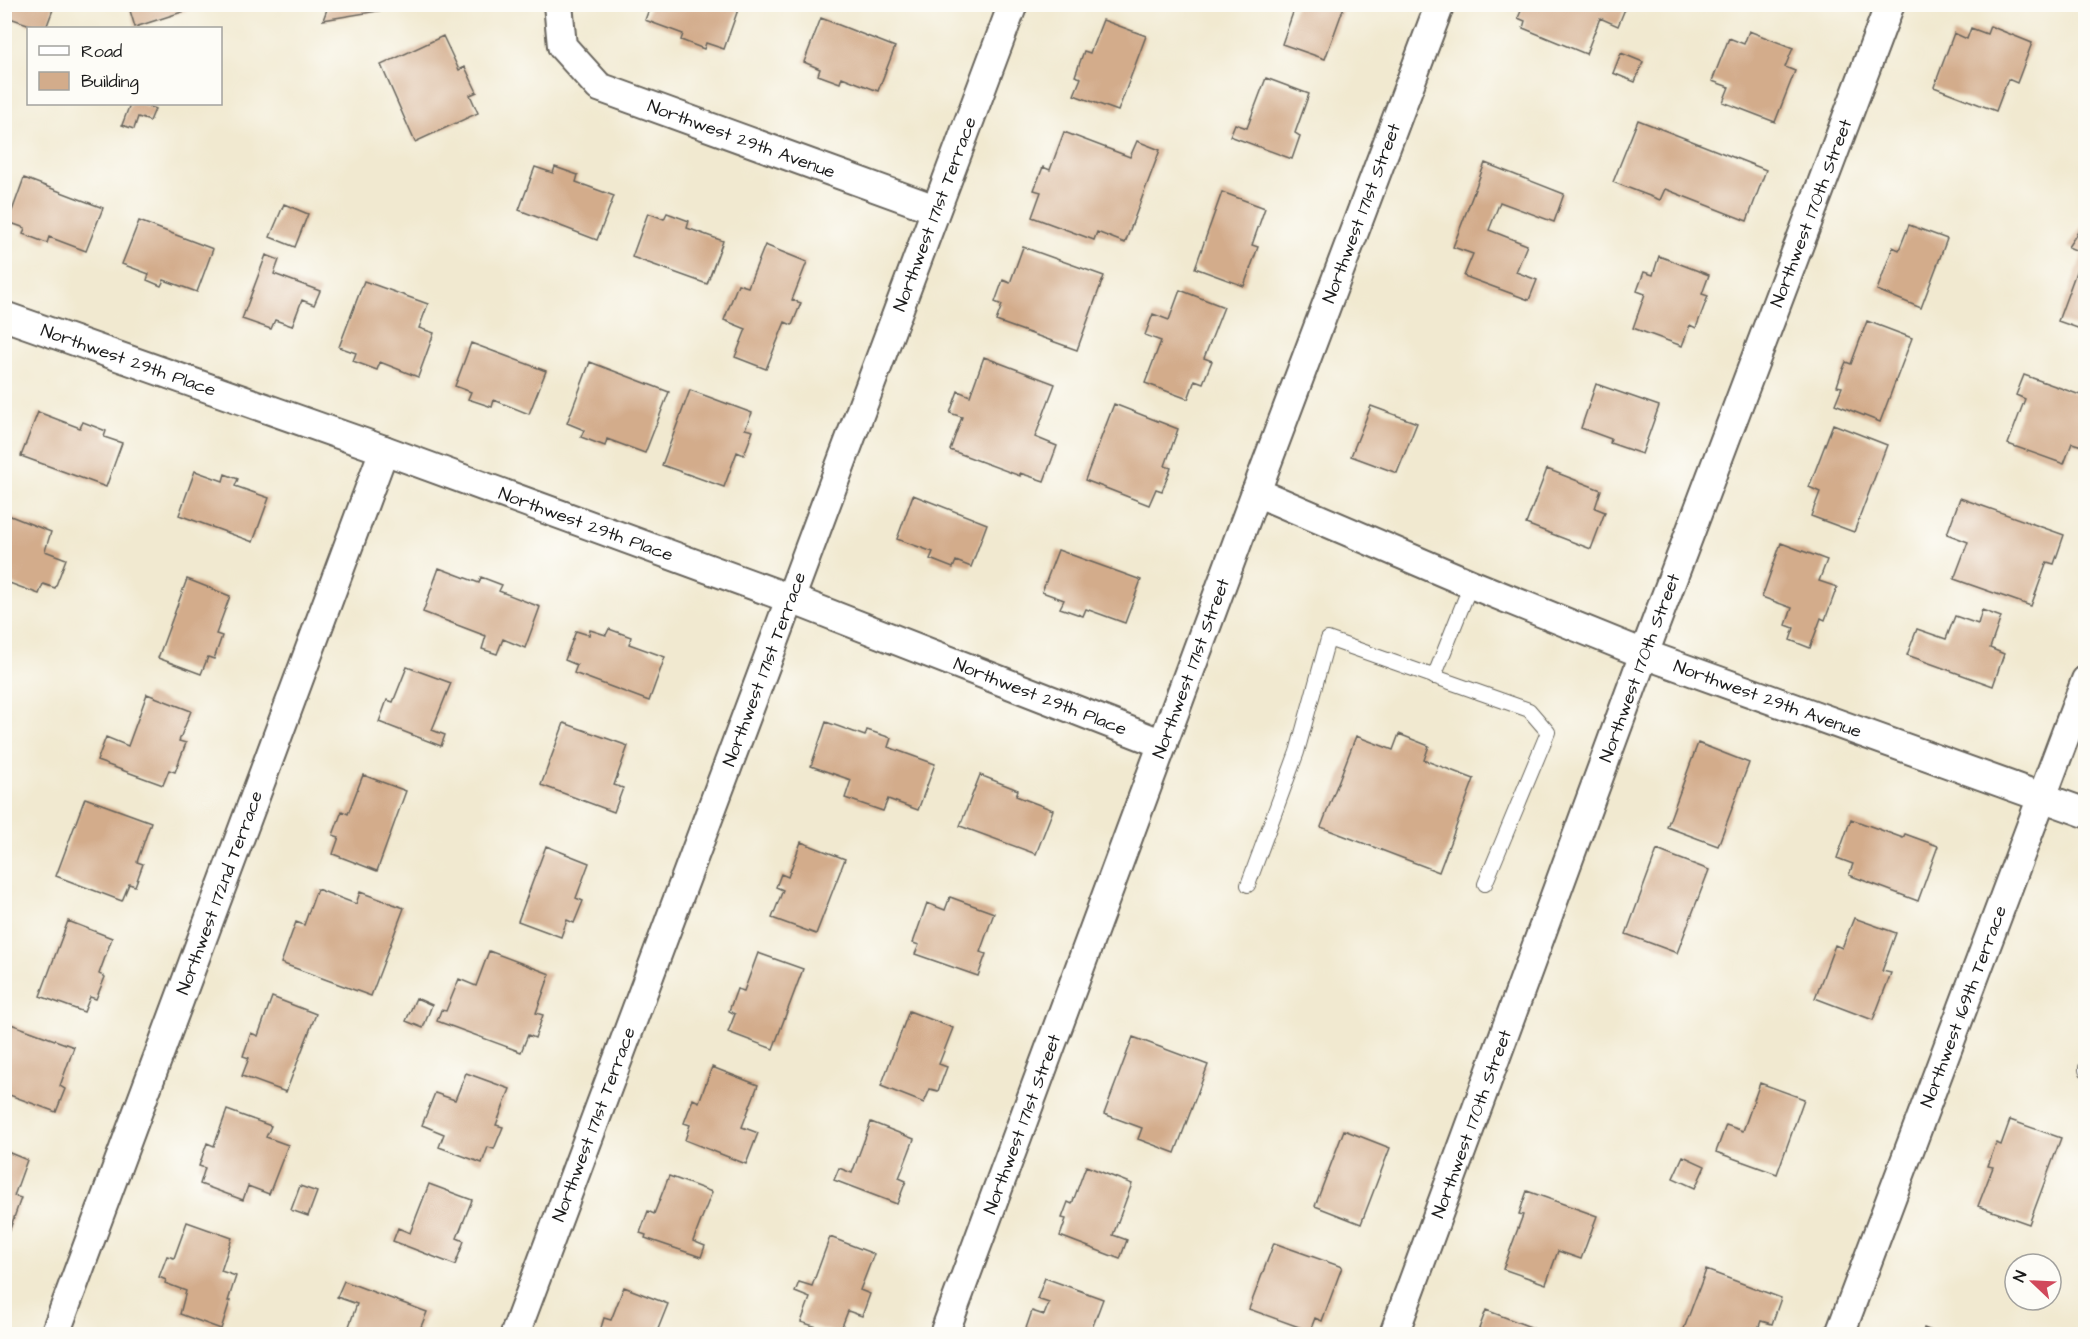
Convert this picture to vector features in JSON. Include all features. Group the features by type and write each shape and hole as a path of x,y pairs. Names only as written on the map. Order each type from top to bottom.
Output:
{"street":[{"name":"Northwest 29th Avenue","path":"558,4 562,46 600,87 935,209"},
{"name":"Northwest 171st Terrace","path":"515,1335 1013,4"},
{"name":"Northwest 171st Street","path":"944,1335 1256,492 1440,4"},
{"name":"Northwest 170th Street","path":"1394,1335 1644,654 1890,4"},
{"name":"Northwest 29th Place","path":"4,316 384,450 791,599 1163,744"},
{"name":"Northwest 172nd Terrace","path":"54,1335 384,450"},
{"name":"Northwest 29th Avenue","path":"1256,492 1471,584 1644,654 2085,813"},
{"name":"Northwest 169th Terrace","path":"1840,1335 2085,680"}],"lane":[{"path":"1434,677 1471,584"},
{"path":"1248,885 1297,752 1328,639 1529,710 1548,732 1485,884"}],"building":[{"path":"4,4 55,4 46,27 36,27 4,16"},
{"path":"128,4 204,4 204,5 135,27"},
{"path":"329,4 383,4 384,10 323,20"},
{"path":"651,4 740,4 724,49 706,43 704,49 681,40 683,34 645,20"},
{"path":"1296,4 1345,4 1325,59 1282,44"},
{"path":"1524,4 1627,4 1618,26 1600,18 1586,54 1523,28 1525,21 1518,18"},
{"path":"821,18 895,47 878,91 842,77 840,83 818,75 820,69 804,62"},
{"path":"1103,20 1146,36 1118,111 1074,95 1081,78 1075,76 1084,51 1090,53"},
{"path":"1990,26 2032,43 2017,83 2008,79 1996,111 1934,87 1954,33 1967,39 1971,28 1987,34"},
{"path":"1749,31 1793,48 1785,67 1795,71 1775,122 1723,102 1729,87 1712,81 1729,38 1744,44"},
{"path":"443,36 459,70 465,67 477,92 470,95 478,113 415,142 381,65"},
{"path":"1621,53 1643,62 1635,82 1613,73"},
{"path":"1266,78 1309,94 1295,133 1300,136 1292,159 1230,136 1235,124 1247,128"},
{"path":"130,105 145,105 155,109 150,121 138,117 134,129 122,125"},
{"path":"1638,120 1766,170 1747,221 1665,189 1660,200 1613,182"},
{"path":"1064,132 1130,157 1137,141 1160,150 1125,243 1097,232 1094,240 1032,217 1041,192 1034,190 1043,167 1050,170"},
{"path":"1485,163 1564,194 1554,222 1500,202 1489,230 1527,245 1516,272 1537,280 1529,300 1464,276 1473,254 1453,247"},
{"path":"535,167 553,173 555,167 578,175 576,182 614,196 597,240 519,210"},
{"path":"24,178 103,208 86,251 49,237 47,243 23,234 25,228 8,222"},
{"path":"1222,192 1265,208 1252,245 1258,247 1244,286 1195,268"},
{"path":"284,204 308,214 295,247 270,237"},
{"path":"648,213 664,219 667,213 689,221 687,228 723,241 707,284 632,257"},
{"path":"2086,220 2086,331 2058,321 2083,253 2068,247"},
{"path":"139,221 213,249 197,292 164,280 161,286 147,280 149,274 122,264"},
{"path":"1909,225 1947,239 1921,308 1877,290 1893,247 1899,250"},
{"path":"765,245 807,262 792,300 801,303 792,325 785,322 766,369 735,357 746,329 724,320 738,284 748,287"},
{"path":"1023,247 1104,276 1077,350 996,321 1002,305 995,302 1003,280 1010,283"},
{"path":"266,255 279,260 274,274 320,291 314,305 302,300 292,326 275,320 271,329 242,319"},
{"path":"1659,256 1709,275 1702,294 1708,296 1696,328 1690,325 1682,346 1633,328 1645,294 1637,291 1644,272 1653,275"},
{"path":"364,281 428,304 419,328 434,333 418,377 380,362 377,370 353,361 356,353 339,347"},
{"path":"1180,290 1224,307 1204,358 1212,361 1203,383 1195,380 1188,399 1145,383 1161,341 1145,335 1153,314 1169,320"},
{"path":"1867,321 1912,338 1880,422 1835,404 1842,387 1837,386 1841,374 1846,362 1851,364"},
{"path":"471,343 546,371 529,414 494,400 492,407 468,399 471,392 455,386"},
{"path":"984,357 1055,384 1035,437 1057,446 1044,481 1020,473 1020,476 950,450 962,417 950,413 958,391 970,396"},
{"path":"590,362 669,392 645,453 607,439 605,446 581,437 584,430 567,423"},
{"path":"2024,375 2086,397 2086,438 2082,446 2072,443 2064,464 2008,444 2025,399 2016,395"},
{"path":"1596,384 1659,406 1642,454 1610,443 1611,439 1581,428"},
{"path":"690,390 752,413 745,429 753,431 744,455 737,452 724,487 662,465"},
{"path":"1114,404 1178,429 1165,466 1171,468 1162,491 1156,489 1149,505 1085,480"},
{"path":"1371,406 1417,423 1397,473 1351,456"},
{"path":"38,412 80,428 83,422 106,431 104,437 122,443 106,487 21,456"},
{"path":"1833,424 1887,445 1854,532 1811,516 1820,492 1809,487"},
{"path":"1547,469 1601,490 1595,508 1605,512 1591,549 1526,524"},
{"path":"195,471 223,481 225,474 238,479 235,486 269,498 253,542 179,515"},
{"path":"913,495 987,524 971,567 956,561 953,568 930,559 933,552 897,539"},
{"path":"1960,498 2064,535 2054,564 2047,562 2031,606 1954,579 1968,542 1947,534"},
{"path":"8,515 51,532 45,551 66,559 55,588 43,584 39,594 4,581 4,523"},
{"path":"1781,543 1827,560 1819,581 1837,587 1825,620 1821,618 1810,648 1790,640 1794,628 1786,625 1792,608 1762,597"},
{"path":"1058,550 1141,580 1125,623 1086,609 1083,616 1060,608 1064,600 1042,592"},
{"path":"439,568 479,583 481,577 502,585 499,591 540,607 525,648 503,639 497,654 482,649 486,636 423,612"},
{"path":"187,579 230,596 216,634 222,636 214,659 208,657 201,674 158,658"},
{"path":"1982,610 2001,617 1990,648 2004,654 1993,686 1907,655 1917,629 1946,639 1955,616 1978,624"},
{"path":"609,629 631,637 629,644 665,657 649,701 574,673 577,665 565,660 576,631 589,635 590,630 606,635"},
{"path":"407,667 451,683 432,730 445,735 441,746 379,722 387,700 393,702"},
{"path":"147,694 191,711 179,741 186,743 175,772 169,770 163,785 97,761 106,737 128,746"},
{"path":"826,722 865,736 867,730 891,738 888,747 935,764 918,810 888,799 883,811 845,798 851,780 811,766"},
{"path":"564,723 628,746 614,785 623,788 614,812 541,785"},
{"path":"1399,734 1429,746 1424,760 1474,779 1439,872 1321,827 1356,736 1393,750"},
{"path":"1698,743 1749,763 1718,846 1667,827"},
{"path":"363,775 406,791 377,871 333,854 339,837 333,835 342,811 348,814"},
{"path":"980,775 1018,790 1016,796 1053,810 1036,854 960,826"},
{"path":"85,798 151,822 137,862 143,864 135,886 129,884 122,901 56,876"},
{"path":"1851,819 1903,838 1905,834 1938,846 1918,901 1849,875 1853,864 1837,858"},
{"path":"801,842 845,859 816,934 772,918 783,890 776,887 781,874 788,877"},
{"path":"546,846 589,863 576,898 583,901 574,923 567,920 561,937 518,921"},
{"path":"1657,850 1709,870 1677,953 1626,934"},
{"path":"317,889 356,904 360,892 404,908 371,996 281,963 296,922 304,925"},
{"path":"950,897 994,913 980,952 986,954 978,976 915,954 919,945 913,943 927,903 945,910"},
{"path":"1854,918 1896,933 1882,971 1891,973 1873,1020 1815,998 1835,945 1842,948"},
{"path":"68,921 112,938 99,974 105,977 96,999 90,997 84,1012 40,996"},
{"path":"489,951 550,974 536,1013 543,1015 535,1038 528,1035 521,1052 437,1021 441,1010 446,1011 459,979 476,986"},
{"path":"758,953 803,969 773,1049 728,1032 735,1014 729,1011 737,989 744,991"},
{"path":"272,997 316,1014 286,1092 242,1076 249,1058 243,1056 251,1033 258,1036"},
{"path":"416,998 432,1005 423,1028 406,1021"},
{"path":"909,1011 953,1028 939,1064 947,1067 938,1091 930,1089 924,1103 881,1086"},
{"path":"8,1023 74,1047 60,1086 65,1089 56,1112 4,1093 4,1032"},
{"path":"1133,1037 1208,1065 1175,1153 1138,1139 1142,1128 1104,1114"},
{"path":"712,1067 758,1085 742,1127 758,1133 746,1164 685,1140 690,1125 684,1123 693,1099 699,1102"},
{"path":"466,1073 510,1089 496,1125 503,1127 494,1149 488,1147 482,1163 439,1147 444,1134 422,1125 435,1093 455,1100"},
{"path":"1760,1083 1804,1099 1777,1174 1716,1152 1726,1125 1743,1131"},
{"path":"227,1110 271,1126 266,1137 288,1145 269,1194 248,1186 243,1200 200,1184 205,1168 199,1166 207,1143 214,1146"},
{"path":"2010,1120 2061,1138 2029,1224 1978,1206 1993,1167 1988,1166 1996,1143 2001,1145"},
{"path":"871,1122 914,1139 899,1178 906,1181 897,1204 834,1180 839,1168 852,1173"},
{"path":"1344,1130 1390,1148 1361,1224 1315,1206"},
{"path":"5,1151 27,1160 14,1196 21,1198 5,1243"},
{"path":"1683,1156 1705,1166 1695,1188 1673,1178"},
{"path":"1086,1166 1132,1184 1113,1235 1127,1240 1120,1259 1060,1236 1066,1219 1062,1218 1068,1202 1072,1204"},
{"path":"669,1176 712,1192 693,1241 705,1246 701,1257 645,1238 646,1235 640,1233 648,1211 654,1214"},
{"path":"429,1184 472,1200 457,1238 464,1241 455,1265 393,1241 398,1228 410,1233"},
{"path":"300,1186 317,1192 308,1216 291,1210"},
{"path":"1527,1191 1597,1216 1581,1259 1558,1251 1546,1284 1503,1269 1523,1215 1519,1214"},
{"path":"187,1222 232,1238 221,1271 236,1276 221,1329 180,1314 186,1291 165,1283 166,1280 159,1277 167,1256 174,1258"},
{"path":"830,1237 874,1254 860,1290 870,1294 862,1316 848,1311 839,1334 801,1322 810,1298 795,1292 799,1282 812,1286"},
{"path":"1274,1243 1342,1267 1322,1321 1315,1318 1310,1331 1249,1309"},
{"path":"1706,1270 1781,1298 1772,1324 1761,1321 1756,1334 1682,1334"},
{"path":"1045,1278 1103,1299 1091,1331 1101,1334 1024,1334 1032,1311 1044,1315 1049,1303 1037,1299"},
{"path":"344,1281 427,1312 418,1334 363,1334 348,1329 357,1304 337,1297"},
{"path":"624,1287 668,1304 656,1334 606,1334 600,1331 604,1318 611,1320"},
{"path":"1486,1310 1533,1328 1531,1334 1477,1334"},
{"path":"1924,1328 1940,1334 1922,1334"}]}
